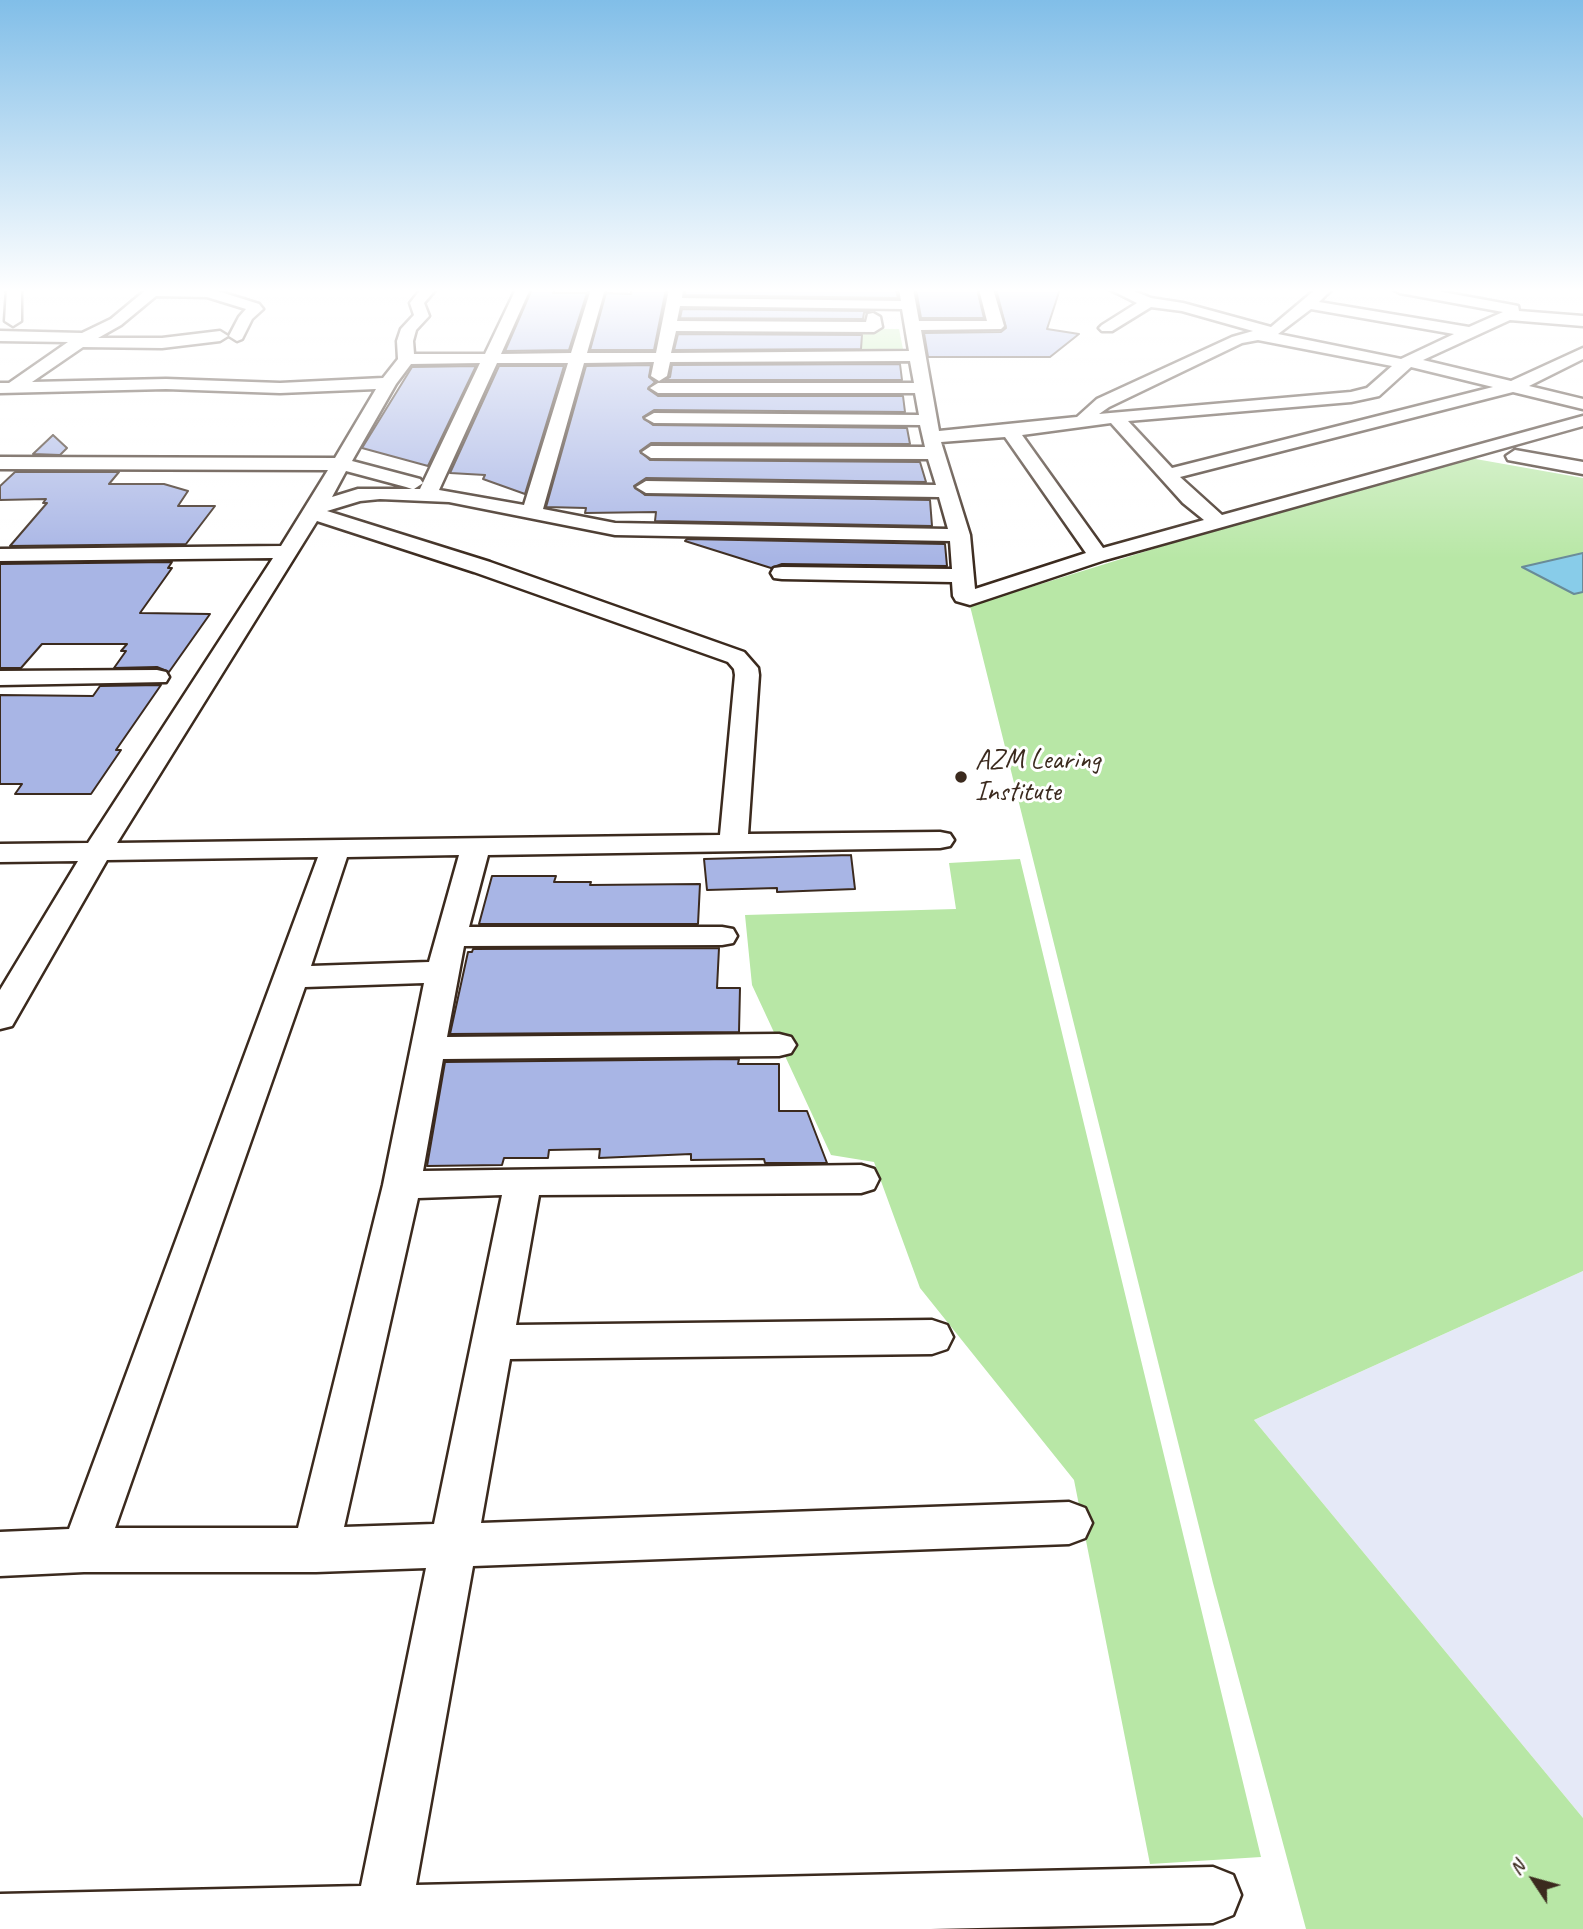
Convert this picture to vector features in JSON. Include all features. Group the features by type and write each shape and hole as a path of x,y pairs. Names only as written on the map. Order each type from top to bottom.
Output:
{"street":[{"path":"0,1018 97,852 290,552 391,379"},
{"path":"440,492 482,379"},
{"path":"532,512 572,379"},
{"path":"639,530 658,379"},
{"path":"922,379 932,437 960,535 964,596 970,598 1098,556 1583,421"},
{"path":"1082,422 1086,412 1153,379"},
{"path":"651,452 1010,432 1115,417 1351,397 1373,392 1388,379"},
{"path":"1477,379 1583,404"},
{"path":"1169,474 1513,387 1529,379"},
{"path":"6,388 166,384 280,388 388,383"},
{"path":"657,388 923,388"},
{"path":"1115,417 1190,499 1218,522"},
{"path":"654,418 932,437"},
{"path":"1010,432 1098,556"},
{"path":"1583,435 1515,456 1583,468"},
{"path":"0,463 341,464 440,492 615,529 960,535"},
{"path":"646,487 947,491"},
{"path":"314,511 358,495 440,492"},
{"path":"314,511 736,657 746,668 747,675 733,843"},
{"path":"0,555 290,552"},
{"path":"782,573 963,576"},
{"path":"0,678 157,677"},
{"path":"0,853 940,840"},
{"path":"316,1550 402,1185 442,972 477,847"},
{"path":"84,1550 292,977 336,848"},
{"path":"451,937 723,936"},
{"path":"292,977 442,972"},
{"path":"428,1048 779,1045"},
{"path":"402,1185 523,1181 861,1179"},
{"path":"381,1921 523,1181"},
{"path":"491,1342 932,1337"},
{"path":"0,1554 84,1550 316,1550 1069,1523"},
{"path":"0,1922 381,1921 1213,1895"}],"shaded area":[{"path":"1583,1271 1583,1818 1254,1420"}],"green space":[{"path":"1470,458 1583,478 1583,1271 1254,1420 1583,1818 1583,1929 1306,1929 1213,1583 970,606 1240,522"},
{"path":"1020,859 1261,1857 1150,1864 1074,1480 920,1288 874,1162 831,1155 752,985 745,915 956,909 949,863"}],"water":[{"path":"1583,553 1583,592 1574,594 1522,567"}],"building":[{"path":"405,379 470,379 428,466 362,448"},
{"path":"493,379 560,379 525,494 483,479 485,475 450,473"},
{"path":"582,379 651,379 655,382 648,389 658,396 903,396 905,412 654,410 643,417 653,425 907,428 910,444 651,443 640,451 650,460 920,462 926,482 646,478 634,486 645,495 930,500 932,526 655,521 656,512 585,513 586,508 546,507"},
{"path":"902,379 902,380 665,380"},
{"path":"53,435 67,448 60,455 33,454"},
{"path":"15,472 119,472 109,484 164,484 188,491 178,506 215,506 186,544 10,546 47,503 43,503 46,499 0,500 0,486"},
{"path":"685,541 945,544 947,566 782,564 771,568"},
{"path":"172,562 168,568 172,568 140,613 210,614 169,672 157,667 114,668 126,651 121,651 127,644 42,644 21,668 0,668 0,564"},
{"path":"161,685 116,750 121,750 91,794 15,794 22,784 0,784 0,695 93,696 100,686"},
{"path":"851,855 855,889 777,892 777,888 707,890 704,859"},
{"path":"492,876 556,876 554,882 591,882 590,885 700,884 698,924 479,924"},
{"path":"719,948 717,988 740,988 739,1032 450,1034 468,952 473,949"},
{"path":"739,1059 738,1064 779,1064 779,1111 807,1111 827,1163 765,1163 764,1159 691,1160 691,1154 599,1158 600,1149 549,1150 548,1158 504,1158 502,1165 427,1166 445,1062"}],"place":[{"name":"AZM Learing Institute","path":"961,777"}]}
